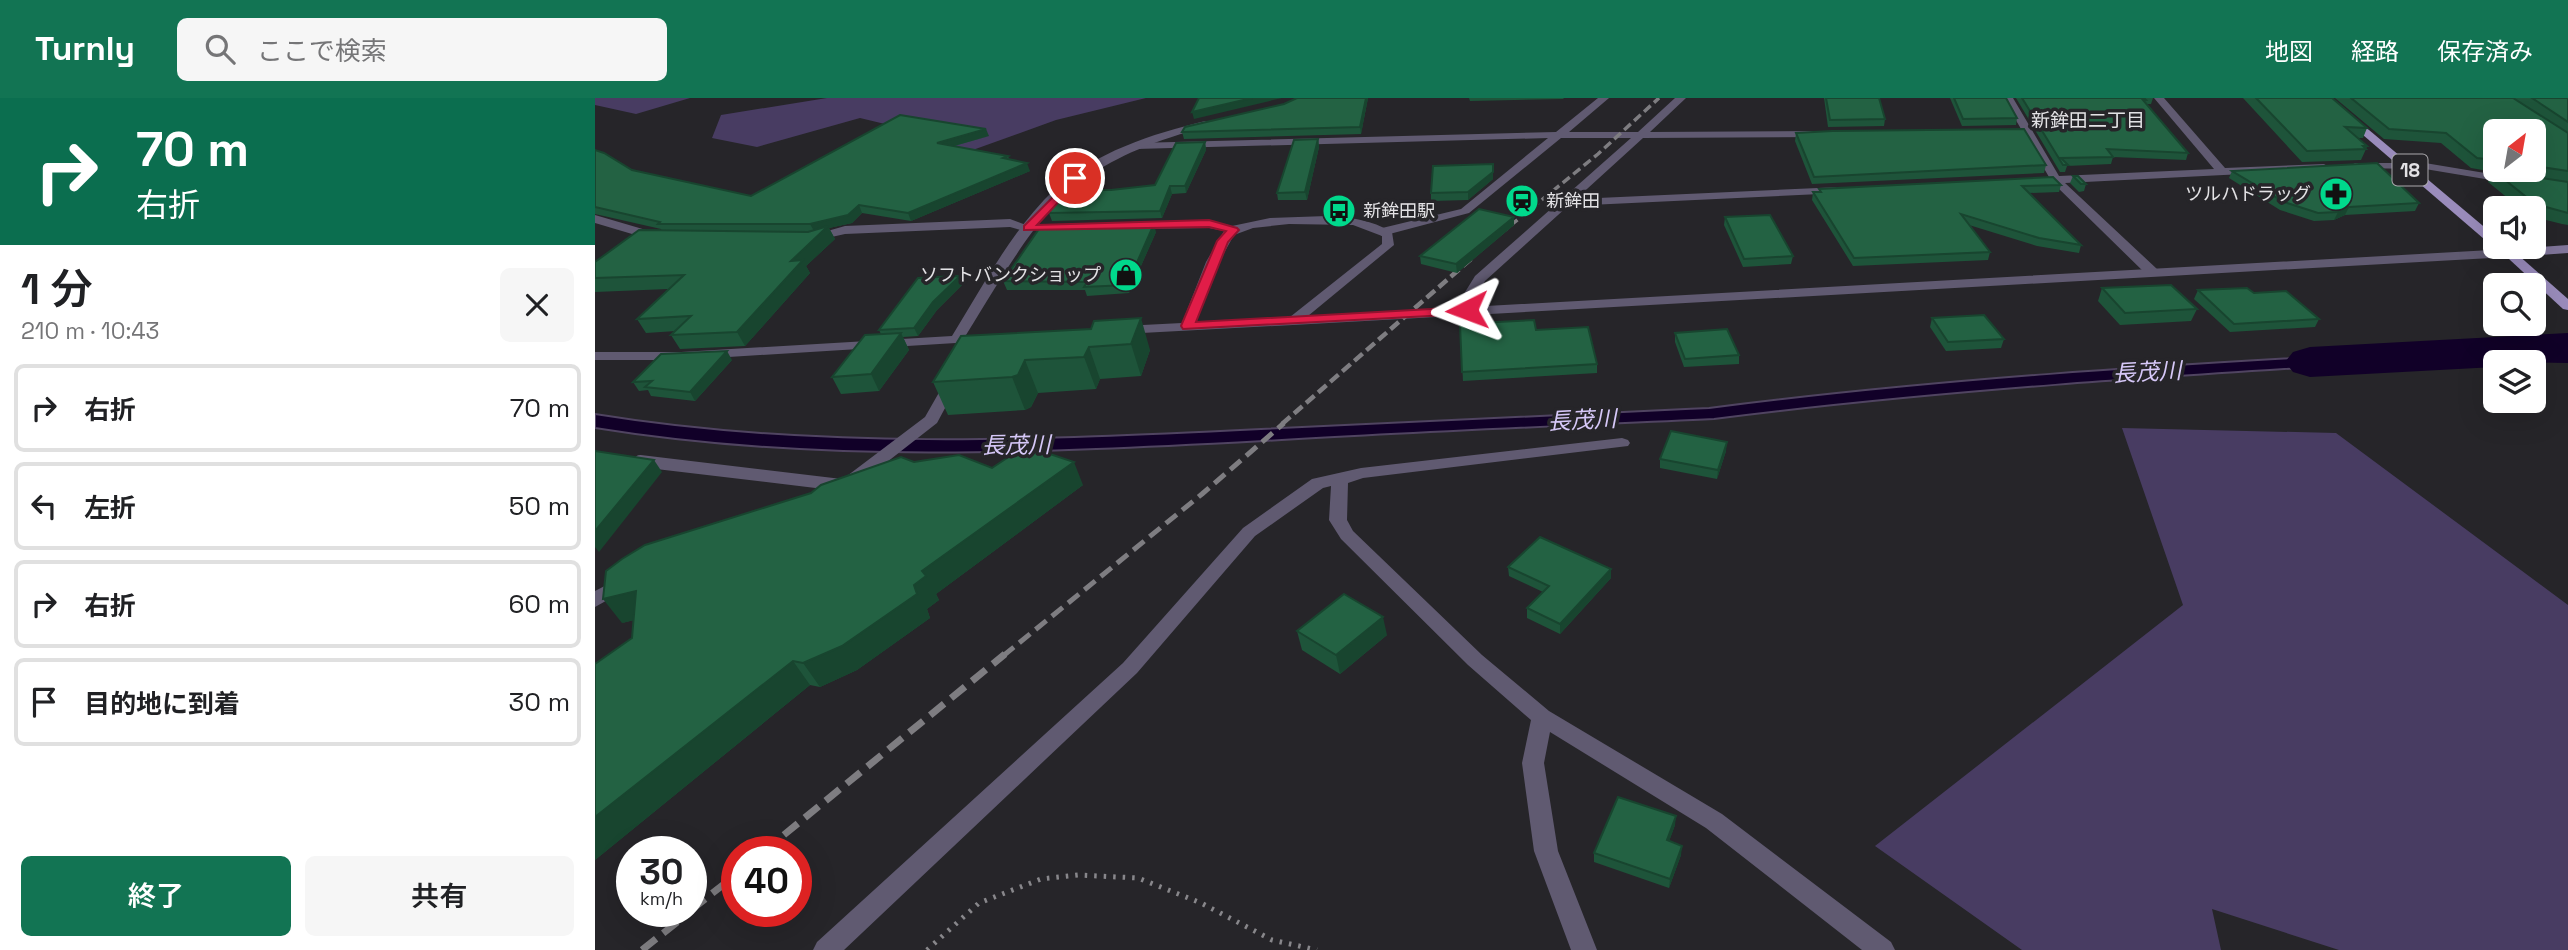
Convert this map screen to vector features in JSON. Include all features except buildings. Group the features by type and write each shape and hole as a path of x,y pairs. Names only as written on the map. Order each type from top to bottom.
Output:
{"main road":[{"name":"18","path":"2325,98 2483,232"},
{"path":"2546,249 2568,249"},
{"path":"2515,259 2568,306"}],"street":[{"path":"1382,232 1465,211 1604,98"},
{"path":"1467,310 1469,297 1480,279 1681,98"},
{"path":"2008,98 2056,180 2153,272"},
{"path":"2159,98 2221,170"},
{"path":"956,340 1028,228 1075,178 1136,146 1217,121"},
{"path":"2013,131 2027,131"},
{"path":"1136,146 1559,135 1832,134"},
{"path":"2347,166 2403,164 2521,183"},
{"path":"2015,182 2333,166"},
{"path":"1565,203 1851,190"},
{"path":"595,219 651,238 675,239"},
{"path":"1188,326 1223,241 1233,230 1252,224 1342,220 1366,224 1388,235 1388,244 1293,321"},
{"path":"801,238 845,230 1010,223 1028,228 1042,228"},
{"path":"1125,226 1209,224 1233,230"},
{"path":"1108,331 2483,251"},
{"path":"595,356 681,356 956,340 973,344 1003,337"},
{"path":"827,502 931,420 957,373"},
{"path":"826,950 1130,668 1249,532 1318,483 1361,473 1622,443"},
{"path":"1340,480 1338,520 1347,535 1475,660 1542,717 1714,821 1882,950"},
{"path":"595,600 636,575"},
{"path":"1542,717 1533,763 1546,851 1584,950"}],"lane":[{"path":"622,458 850,482"}],"path":[{"path":"927,950 979,903 1041,879 1078,875 1138,878 1202,903 1272,940 1317,950"}],"shaded area":[{"path":"595,98 690,98 636,114 595,105"},
{"path":"827,98 1146,98 1056,120 956,156 885,124 860,118 757,147 712,138 721,115"},
{"path":"2122,428 2336,433 2568,605 2568,950 2339,950 2212,909 2221,950 2022,950 1875,846 2183,605"}],"water":[{"path":"2385,353 2397,362 1970,392 1714,419 1096,449 1013,452 845,451 761,447 595,428 595,414 761,433 844,437 1011,439 1178,433 1709,408 2047,374"}],"waterway":[{"name":"長茂川","path":"2310,362 2568,348"}],"railway":[{"path":"1500,234 1598,154 1659,98"},
{"path":"1282,424 1471,259"},
{"path":"1003,656 1202,494 1284,423"},
{"path":"783,836 1005,654"},
{"path":"707,897 721,887"},
{"path":"642,950 671,927"}],"place":[{"name":"ツルハドラッグ","path":"2336,194"},
{"name":"新鉾田","path":"1522,201"},
{"name":"新鉾田駅","path":"1339,211"},
{"name":"ソフトバンクショップ","path":"1126,275"}],"district":[{"name":"新鉾田二丁目","path":"2088,120"}],"route":[{"path":"1075,178 1048,203 1028,228 1209,224 1233,230 1223,241 1188,326 1467,310"}]}
